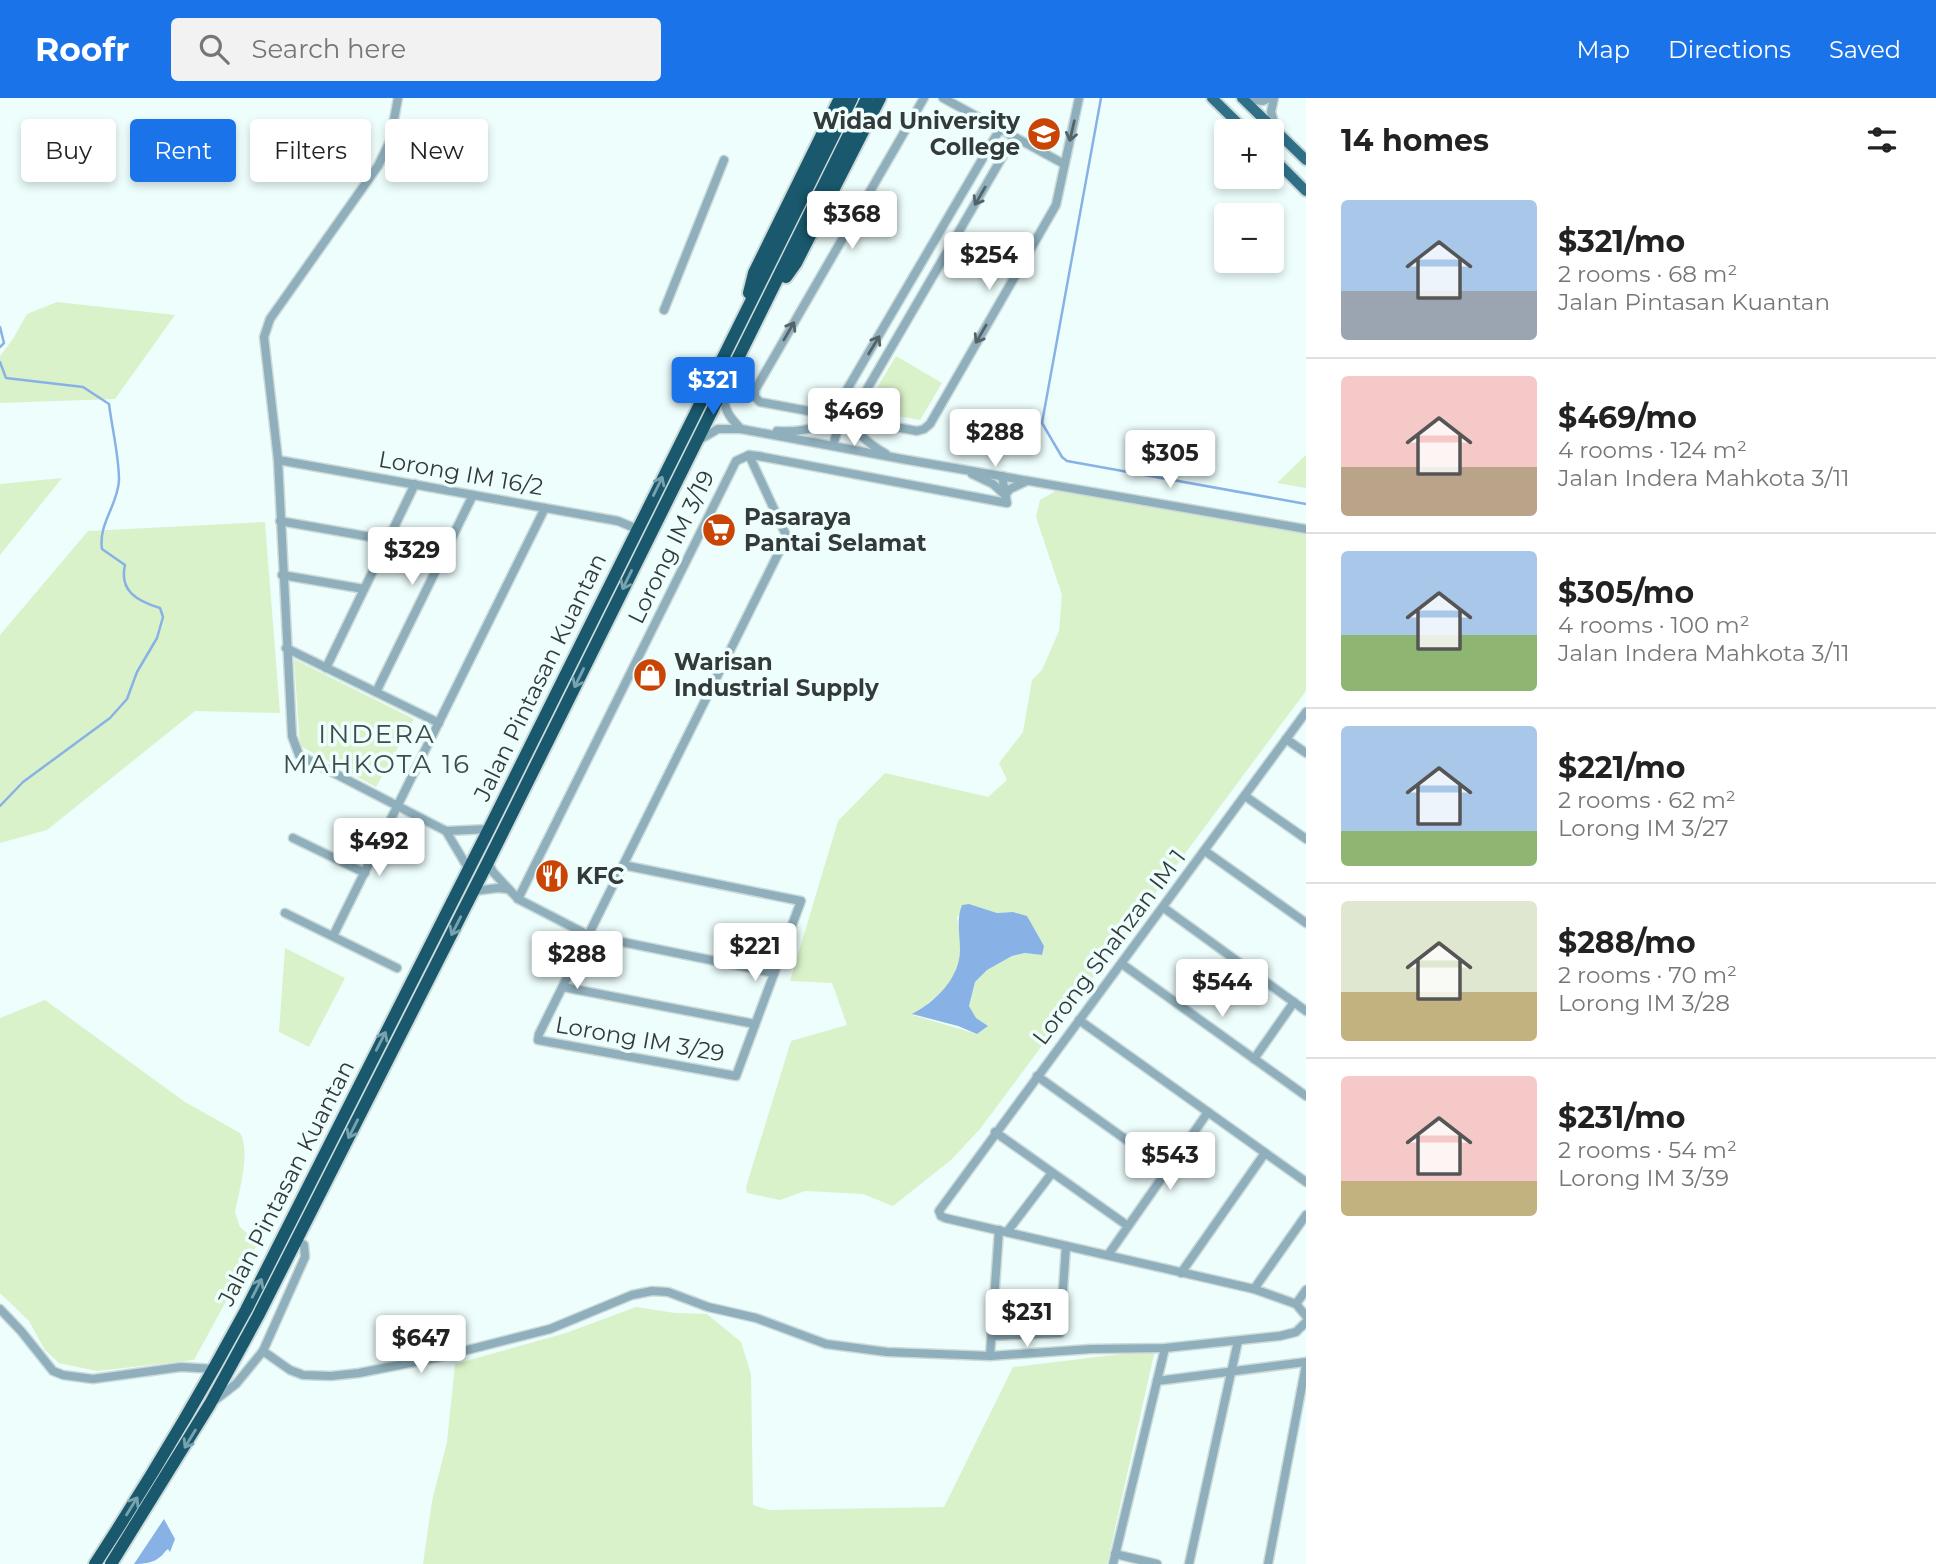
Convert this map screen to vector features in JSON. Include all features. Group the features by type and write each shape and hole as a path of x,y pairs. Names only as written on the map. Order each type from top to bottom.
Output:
{"highway":[{"path":"743,317 754,272 840,98"},
{"name":"Jalan Pintasan Kuantan","path":"95,1564 214,1369 489,829 852,98"},
{"name":"Jalan Pintasan Kuantan","path":"111,1564 210,1404 296,1240 474,891 867,98"},
{"path":"765,306 796,263 880,98"}],"main road":[{"path":"1212,98 1234,119"},
{"path":"1242,98 1264,119"},
{"path":"1284,139 1306,160"},
{"path":"1284,170 1306,191"}],"street":[{"path":"398,98 390,141 382,160 266,327 264,337 278,460 292,736 299,755 446,831 489,829"},
{"path":"924,98 755,390 755,397 760,402 917,431 930,424 1056,205 1079,98"},
{"path":"943,98 1064,164"},
{"path":"1242,98 1258,102 1272,98 1273,119"},
{"path":"833,446 836,416 1000,129"},
{"path":"902,459 888,455 867,441 857,430 854,419 856,408 1014,137"},
{"path":"664,310 724,160"},
{"path":"929,251 943,258"},
{"path":"723,388 727,415 741,429"},
{"path":"760,432 808,429 836,416"},
{"path":"694,444 704,435 718,429 741,429 1306,529"},
{"path":"749,454 1006,499"},
{"path":"624,866 801,901 755,1024 563,987 785,540 786,535 749,454"},
{"name":"Lorong IM 3/19","path":"518,899 736,461 749,454"},
{"name":"Lorong IM 16/2","path":"278,460 618,521 637,529"},
{"path":"966,470 993,484 1006,499"},
{"path":"1002,476 1006,499"},
{"path":"1006,499 1010,489 1029,480"},
{"path":"326,668 415,484"},
{"path":"376,692 473,495"},
{"path":"333,936 545,508"},
{"path":"280,521 388,540"},
{"path":"282,575 364,589"},
{"path":"286,648 439,723"},
{"name":"Lorong Shahzan IM 1","path":"1003,1231 941,1216 939,1211 1306,712"},
{"path":"1286,739 1306,753"},
{"path":"1245,796 1306,839"},
{"path":"446,831 468,868"},
{"path":"293,838 365,873"},
{"path":"1205,851 1306,923"},
{"path":"488,862 493,872 518,899 588,935 774,973"},
{"path":"474,891 507,889"},
{"path":"1164,908 1306,1011"},
{"path":"285,913 397,968"},
{"path":"1122,964 1306,1096"},
{"name":"Lorong IM 3/29","path":"563,987 538,1040 736,1076 755,1024"},
{"path":"1254,1059 1294,1002"},
{"path":"1079,1020 1306,1182"},
{"path":"1037,1076 1167,1169"},
{"path":"1108,1255 1208,1112"},
{"path":"995,1132 1128,1226"},
{"path":"1181,1273 1265,1153"},
{"path":"990,1356 1003,1231 1052,1173"},
{"path":"1254,1289 1306,1215"},
{"path":"1003,1231 1254,1289 1296,1304 1306,1317"},
{"path":"210,1404 236,1384 264,1351 304,1257 304,1245 296,1240"},
{"path":"992,1336 1060,1333 1066,1246"},
{"path":"1296,1304 1306,1290"},
{"path":"264,1351 290,1370 303,1375 359,1373 440,1357 550,1329 632,1296 652,1291 668,1292 708,1307 756,1318 826,1344 887,1352 990,1356 1091,1349 1165,1348 1289,1334 1300,1329 1306,1322"},
{"path":"0,1308 53,1371 63,1375 93,1379 181,1367 214,1369"},
{"path":"1189,1564 1238,1341"},
{"path":"1113,1564 1165,1348"},
{"path":"1157,1381 1306,1364 1268,1564"},
{"path":"1115,1554 1157,1564"}],"green space":[{"path":"57,302 175,315 115,399 0,403 0,356 27,314"},
{"path":"896,356 942,383 920,420 864,410"},
{"path":"1306,455 1306,488 1277,483"},
{"path":"62,478 0,555 0,484"},
{"path":"1064,486 1306,530 1306,691 980,1129 951,1160 893,1206 863,1194 805,1191 780,1200 747,1193 746,1187 791,1041 847,1025 832,983 790,981 838,821 885,773 988,797 1007,780 999,763 1023,732 1032,680 1042,670 1059,631 1062,595 1036,517 1040,500","holes":["969,904 997,913 1013,912 1027,916 1042,955 1025,953 1012,956 987,970 975,982 969,1006 976,1018 987,1026 977,1034 913,1015 944,988 958,967 961,949 957,917"]},
{"path":"265,522 280,713 195,711 47,830 0,843 0,635 88,531"},
{"path":"294,659 414,719 376,787 300,746"},
{"path":"285,948 345,978 309,1047 279,1032"},
{"path":"45,1000 185,1102 240,1133 244,1161 235,1212 240,1227 258,1243 194,1360 97,1371 59,1363 45,1350 29,1321 0,1293 0,1018"},
{"path":"636,1307 675,1313 707,1314 741,1342 751,1374 753,1505 769,1510 944,1507 1013,1367 1155,1350 1107,1564 423,1564 432,1501 447,1442 455,1364 566,1333"}],"water":[{"path":"969,904 997,913 1013,912 1027,916 1044,946 1042,955 1025,953 1012,956 987,970 975,982 969,1006 976,1018 988,1026 977,1034 912,1014 945,988 956,970 960,950 960,911 962,905"},
{"path":"164,1519 175,1539 170,1552 168,1549 154,1561 134,1564"}],"waterway":[{"path":"1101,98 1042,423 1067,461 1306,504"},
{"path":"0,327 4,343 0,347"},
{"path":"0,362 6,378 83,387 109,404 119,480 103,531 102,549 125,565 125,582 132,594 160,608 163,617 157,638 137,672 127,699 110,718 23,782 0,806"}],"place":[{"name":"Widad University College","path":"1044,134"},
{"name":"Pasaraya Pantai Selamat","path":"719,530"},
{"name":"Warisan Industrial Supply","path":"650,675"},
{"name":"KFC","path":"552,876"}],"district":[{"name":"INDERA MAHKOTA 16","path":"377,749"}]}
